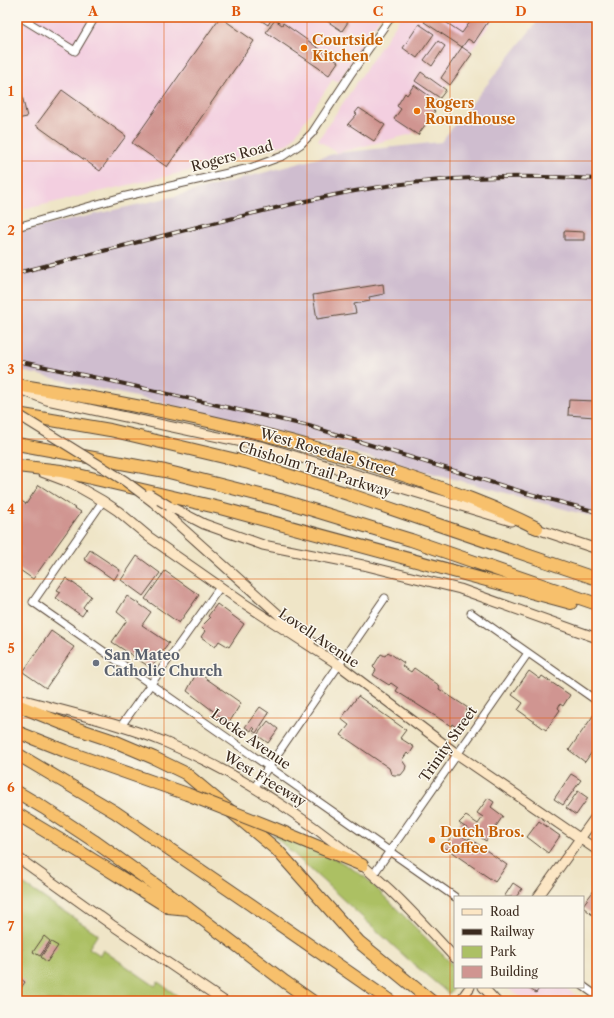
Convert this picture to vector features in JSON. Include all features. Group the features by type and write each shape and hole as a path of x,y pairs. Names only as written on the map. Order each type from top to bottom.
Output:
{"highway":[{"path":"17,385 104,399 267,435 314,447 360,460 438,487 511,515 537,528"},
{"name":"Chisholm Trail Parkway","path":"17,414 117,431 224,456 348,494 597,579"},
{"path":"17,444 165,471 292,503 412,540 597,604"},
{"path":"17,467 61,470 206,504 559,600 597,608"},
{"path":"17,705 69,726 120,744 185,773 277,850 359,942 431,1001"},
{"path":"17,732 65,751 187,794 362,865"},
{"path":"17,754 122,817 390,1001"},
{"path":"17,792 94,841 189,909 312,1001"},
{"path":"17,814 168,907 189,909"}],"main road":[{"name":"West Rosedale Street","path":"17,388 47,400 265,447 537,528"},
{"path":"17,414 125,481 204,524 263,545 363,565 460,589 597,638"},
{"name":"Lovell Avenue","path":"17,467 38,471 64,480 103,501 149,537 339,665 354,678 456,754 597,850"},
{"path":"125,481 152,502 288,623 339,665"},
{"path":"537,528 597,549"},
{"name":"West Freeway","path":"17,698 121,726 167,743 224,770 309,823 362,865 451,950"},
{"path":"539,896 597,815"},
{"path":"17,857 112,925 224,1001"},
{"path":"460,1001 469,988"},
{"path":"484,988 496,1001"}],"street":[{"path":"20,17 75,51 95,17"},
{"name":"Rogers Road","path":"17,227 122,197 250,168 283,156 301,144 312,133 391,17"},
{"name":"Locke Avenue","path":"103,501 33,602 454,896"},
{"path":"121,726 220,586"},
{"path":"254,788 385,598"},
{"path":"471,613 597,701"},
{"name":"Trinity Street","path":"373,874 528,653"},
{"path":"584,987 597,996"}],"shaded area":[{"path":"17,17 380,17 339,82 333,79 290,143 193,170 17,211"},
{"path":"401,17 495,17 412,134 337,153 318,140"},
{"path":"541,17 597,17 597,518 443,476 158,402 17,370 17,232 180,195 337,153 441,142"},
{"path":"507,988 565,988 584,1001 526,1001"}],"green space":[{"path":"272,834 325,853 366,878 454,966 454,987 449,994 412,963"},
{"path":"17,880 98,934 89,948 100,955 103,950 155,986 158,982 185,1001 17,1001"}],"building":[{"path":"220,17 254,41 167,167 132,143"},
{"path":"256,17 273,17 268,25"},
{"path":"321,17 340,17 348,22 342,31"},
{"path":"421,17 438,17 462,33 470,22 462,17 491,17 474,43 468,39 462,47 424,22 425,20"},
{"name":"Courtside Kitchen","path":"275,20 282,25 283,23 338,62 329,75 266,32"},
{"path":"419,24 434,34 417,58 403,48"},
{"path":"438,41 445,46 432,66 424,60"},
{"path":"462,47 472,54 450,85 441,78"},
{"path":"421,72 446,90 440,98 415,81"},
{"path":"17,74 27,117 17,119"},
{"name":"Rogers Roundhouse","path":"414,85 438,102 433,110 435,111 418,135 394,119 401,109 397,106 405,93 407,95"},
{"path":"62,90 126,136 100,171 36,125"},
{"path":"359,108 385,125 374,141 348,124 357,114 355,113"},
{"path":"564,231 584,232 584,240 564,240"},
{"path":"383,284 384,294 369,297 370,301 354,304 356,313 317,319 313,295"},
{"path":"569,400 596,401 595,417 568,415"},
{"path":"39,485 81,512 33,579 17,568 17,498 26,504"},
{"path":"90,550 120,570 114,580 84,559"},
{"path":"137,556 160,573 143,596 121,580"},
{"path":"165,571 199,595 179,623 145,599"},
{"path":"66,578 91,596 83,607 86,610 82,616 56,598 61,592 57,590"},
{"path":"127,596 151,612 142,625 169,643 151,668 112,642 127,620 117,612"},
{"path":"217,604 244,624 229,647 219,641 215,647 201,637 205,631 201,627 210,618 208,616"},
{"path":"51,631 74,647 46,688 23,672"},
{"path":"388,652 404,663 402,666 411,672 414,668 440,686 439,689 468,708 465,713 469,716 460,730 452,724 451,726 396,691 398,688 391,683 389,685 373,675 376,670 373,667 381,654 385,656"},
{"path":"529,671 540,679 542,676 570,695 563,706 560,704 558,708 560,710 546,730 518,710 523,703 512,695"},
{"path":"197,672 241,703 229,723 187,691"},
{"path":"358,696 406,730 400,738 414,747 409,755 407,753 402,760 406,766 401,775 391,774 389,768 341,735 349,725 341,719"},
{"path":"260,707 269,713 256,733 253,731 255,729 253,727 251,731 245,727"},
{"path":"595,713 597,714 597,751 594,749 585,762 569,750"},
{"path":"268,721 278,729 268,743 257,735"},
{"path":"571,774 581,780 563,805 554,799"},
{"path":"578,791 588,798 576,815 566,808"},
{"path":"488,798 494,802 491,807 503,816 486,841 459,823 466,816 478,824 483,817 477,813"},
{"path":"539,821 560,836 548,853 527,837"},
{"path":"455,831 468,840 469,838 507,865 495,882 444,847"},
{"path":"513,883 522,889 517,896 505,896"},
{"path":"595,889 597,891 597,919 584,908 584,904"},
{"path":"44,936 50,941 40,956 33,952"},
{"path":"51,942 58,946 47,962 41,957"},
{"path":"17,976 25,982 21,988 17,986"},
{"path":"528,988 539,988 536,993"}],"railway":[{"path":"17,273 261,211 318,198 385,186 445,180 506,177 597,179"},
{"path":"17,361 309,426 526,493 597,512"}],"place":[{"name":"Courtside Kitchen","path":"304,48"},
{"name":"Rogers Roundhouse","path":"417,111"},
{"name":"San Mateo Catholic Church","path":"96,663"},
{"name":"Dutch Bros. Coffee","path":"432,840"}]}
